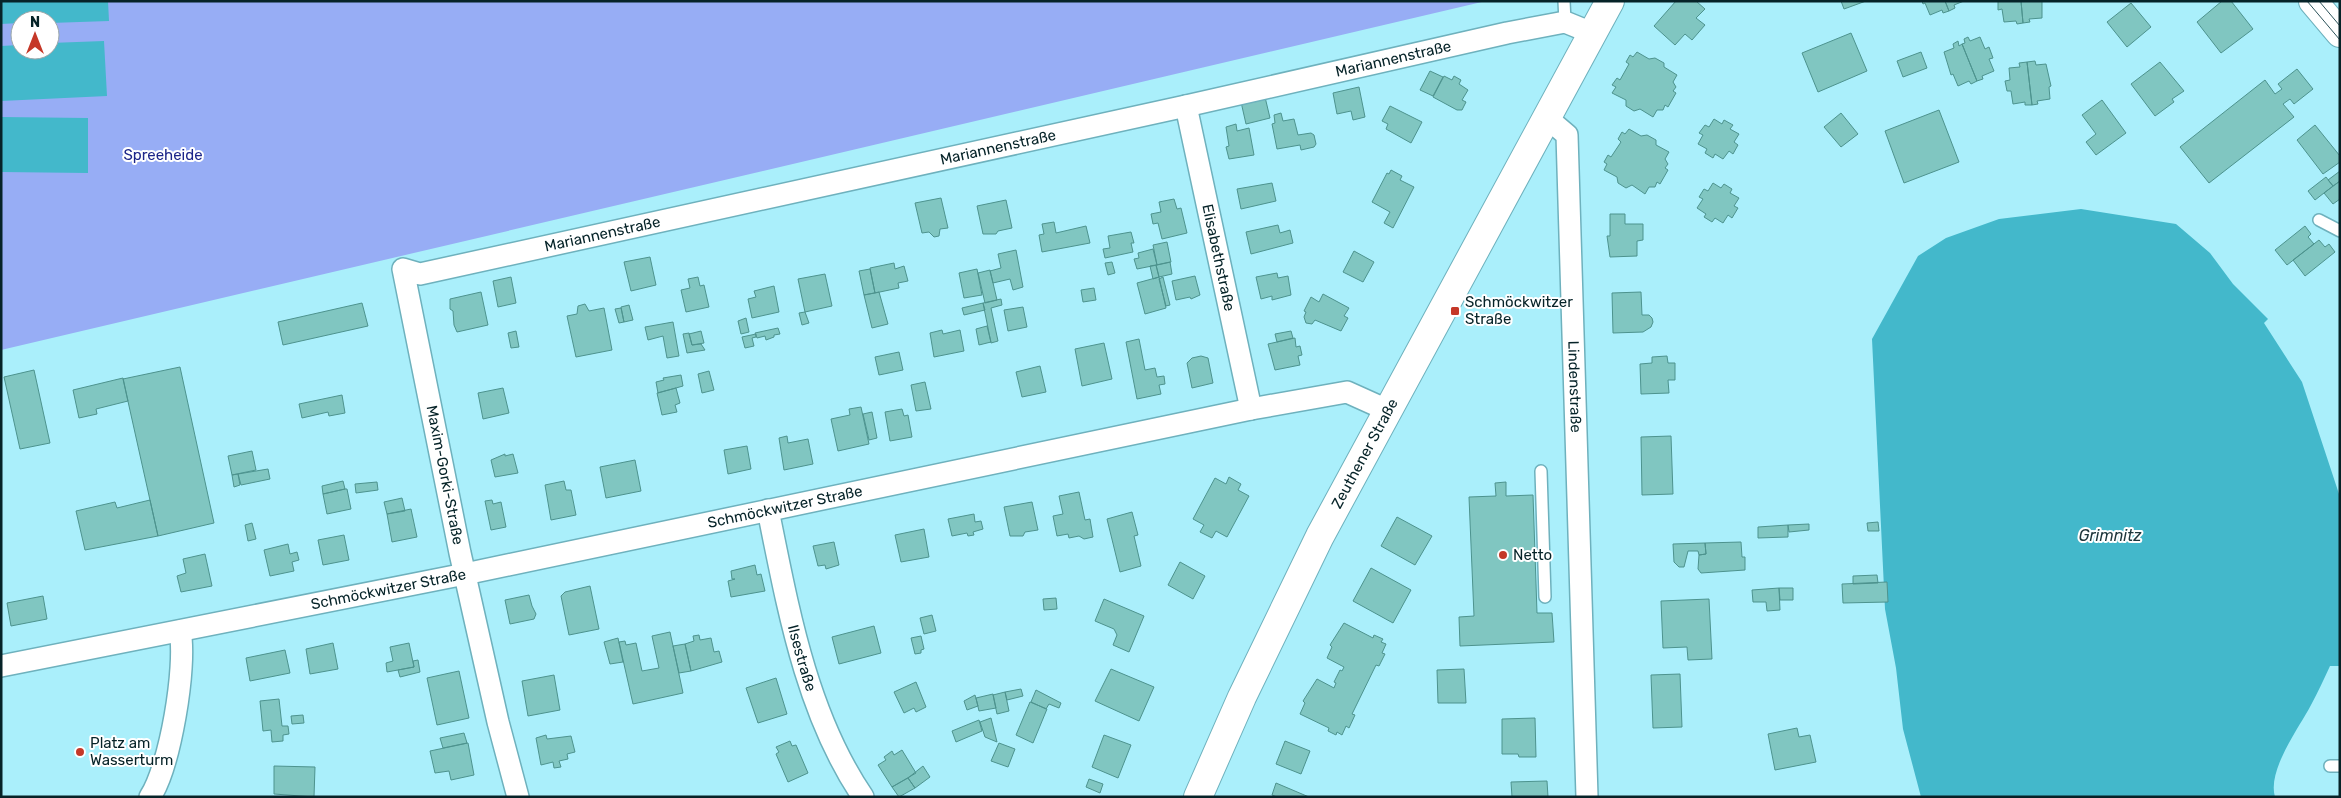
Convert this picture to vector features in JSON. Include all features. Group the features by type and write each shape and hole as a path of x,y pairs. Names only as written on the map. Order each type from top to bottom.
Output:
{"main road":[{"path":"1547,118 1610,1"},
{"path":"2313,1 2340,33"},
{"name":"Zeuthener Straße","path":"1198,797 1281,614 1387,410 1547,118"}],"street":[{"name":"Mariannenstraße","path":"403,269 420,274 1186,106 1507,32 1564,12 1592,32"},
{"name":"Elisabethstraße","path":"1186,106 1251,410"},
{"name":"Lindenstraße","path":"1547,118 1567,135 1587,797"},
{"name":"Maxim-Gorki-Straße","path":"403,269 498,722 518,797"},
{"name":"Schmöckwitzer Straße","path":"1,666 180,630 468,584 768,510 1251,410 1347,392 1387,410"},
{"name":"Ilsestraße","path":"768,510 787,596 812,693 837,755 863,797"},
{"path":"150,797 156,787 174,720 183,647 180,630"}],"lane":[{"path":"2319,220 2340,231"},
{"path":"1541,471 1545,597"}],"green space":[{"name":"Spreeheide","path":"1,1 1486,1 1,350"}],"water":[{"path":"1,1 108,1 109,21 60,23 60,10 10,10 10,24 1,24"},
{"path":"104,41 107,96 1,101 1,46 10,46 10,60 60,60 60,43"},
{"path":"1,117 88,118 88,173 1,172"},
{"name":"Grimnitz","path":"2081,209 2176,224 2210,253 2233,284 2268,319 2264,323 2302,382 2340,497 2340,666 2330,666 2280,762 2274,786 2275,797 1921,797 1903,729 1896,668 1885,609 1872,339 1918,256 1946,238 1999,219"}],"building":[{"path":"1676,1 1696,1 1705,9 1696,18 1705,25 1692,40 1685,34 1675,45 1654,26"},
{"path":"1841,1 1866,1 1844,9"},
{"path":"1922,1 1945,1 1949,11 1943,13 1942,10 1930,15 1925,3 1923,4"},
{"path":"1945,1 1964,1 1954,5 1955,8 1949,11"},
{"path":"1998,1 2021,1 2023,23 2017,24 2016,21 2004,22 2002,9 1998,10"},
{"path":"2021,1 2042,1 2042,18 2029,19 2030,22 2023,23"},
{"path":"2222,1 2231,1 2253,29 2221,53 2197,22"},
{"path":"2131,3 2151,27 2127,47 2107,22"},
{"path":"1851,33 1867,71 1818,92 1802,53"},
{"path":"1968,37 1970,41 1980,37 1985,49 1989,47 1993,58 1989,59 1994,71 1982,76 1983,79 1977,81 1962,44 1965,43 1964,39"},
{"path":"1958,41 1959,46 1962,44 1977,81 1971,84 1969,81 1958,86 1953,74 1951,75 1944,52 1954,48 1953,44"},
{"path":"1637,52 1649,59 1655,58 1664,63 1664,67 1677,75 1673,82 1676,87 1673,91 1676,93 1668,107 1665,105 1663,110 1657,110 1653,117 1640,109 1634,111 1626,106 1626,100 1612,93 1616,87 1612,85 1617,78 1620,80 1629,64 1626,62 1630,55 1633,57"},
{"path":"1921,52 1927,68 1903,77 1897,61"},
{"path":"2035,61 2036,65 2046,64 2051,86 2049,87 2050,99 2037,101 2038,104 2032,105 2027,62"},
{"path":"2027,62 2032,105 2025,105 2025,102 2013,104 2011,91 2007,91 2005,81 2010,80 2009,68 2020,67 2019,63"},
{"path":"2160,62 2184,91 2172,99 2174,102 2155,116 2131,84"},
{"path":"2297,69 2313,89 2294,104 2290,99 2283,104 2294,117 2209,183 2180,147 2265,80 2275,94 2282,89 2278,84"},
{"path":"1430,71 1443,77 1433,96 1420,90"},
{"path":"1444,76 1452,80 1454,76 1461,80 1459,84 1468,90 1462,100 1466,102 1462,110 1457,110 1433,97"},
{"path":"1359,87 1365,117 1353,120 1351,111 1337,114 1333,93"},
{"path":"1265,97 1270,118 1246,124 1241,102"},
{"path":"2102,100 2126,133 2096,155 2086,142 2096,134 2082,115"},
{"path":"1390,106 1422,122 1411,143 1386,129 1388,124 1382,121"},
{"path":"1939,110 1959,162 1904,183 1885,131"},
{"path":"1281,113 1283,121 1294,119 1298,135 1311,133 1314,135 1316,144 1314,147 1301,150 1300,145 1277,149 1272,124 1275,123 1274,115"},
{"path":"1841,113 1858,134 1841,147 1824,127"},
{"path":"1714,119 1722,124 1724,120 1733,125 1730,129 1739,134 1734,142 1738,145 1733,154 1729,151 1723,159 1715,154 1713,158 1705,153 1707,149 1698,144 1703,135 1699,133 1705,125 1709,127"},
{"path":"1236,124 1237,131 1249,128 1254,155 1229,159 1226,147 1229,146 1226,127"},
{"path":"2315,125 2340,156 2340,162 2323,174 2297,140"},
{"path":"1629,129 1641,136 1647,135 1656,140 1656,145 1669,152 1665,159 1668,164 1665,168 1668,170 1660,184 1657,182 1655,187 1649,187 1645,194 1632,185 1626,188 1618,183 1617,177 1604,170 1607,164 1604,162 1608,155 1611,157 1621,142 1618,139 1622,132 1625,134"},
{"path":"1391,170 1402,176 1400,180 1414,187 1393,228 1384,223 1390,212 1372,202 1387,173 1389,174"},
{"path":"2340,171 2340,181 2333,186 2328,180"},
{"path":"2326,177 2333,186 2315,200 2308,191"},
{"path":"2340,181 2340,199 2333,204 2324,193"},
{"path":"1272,183 1276,201 1241,209 1237,189"},
{"path":"1713,183 1721,188 1724,184 1732,189 1730,193 1739,198 1734,206 1738,208 1732,218 1728,215 1723,223 1715,218 1712,222 1704,217 1706,214 1697,208 1703,199 1699,197 1704,189 1708,191"},
{"path":"941,198 948,228 940,229 939,236 934,237 929,232 922,233 915,203"},
{"path":"1174,199 1177,209 1181,208 1187,233 1162,239 1158,223 1153,224 1151,214 1161,212 1159,202"},
{"path":"1006,200 1012,228 998,231 996,234 983,234 977,206"},
{"path":"1610,214 1625,214 1625,224 1643,224 1643,240 1637,241 1637,256 1610,257 1607,236 1610,236"},
{"path":"1054,222 1056,233 1086,226 1090,243 1042,252 1039,235 1044,234 1042,224"},
{"path":"1278,225 1280,233 1290,230 1293,243 1251,254 1246,232"},
{"path":"2305,226 2311,234 2308,237 2314,244 2287,265 2275,250"},
{"path":"1131,232 1134,243 1131,243 1133,252 1105,258 1103,249 1110,248 1108,236"},
{"path":"2319,240 2325,247 2329,244 2335,252 2305,276 2293,260"},
{"path":"1167,242 1171,262 1157,265 1153,245"},
{"path":"1153,249 1157,265 1137,269 1134,259 1139,258 1138,253"},
{"path":"1016,250 1023,287 1013,290 1010,279 993,283 990,271 1001,268 998,254"},
{"path":"1354,251 1374,262 1363,282 1343,272"},
{"path":"650,257 656,285 631,291 624,262"},
{"path":"1112,262 1115,273 1108,275 1105,263"},
{"path":"1170,262 1172,274 1159,277 1156,265"},
{"path":"894,263 895,269 904,266 908,281 898,283 899,288 875,293 870,268"},
{"path":"1156,265 1159,277 1153,279 1150,266"},
{"path":"870,269 875,293 864,295 859,271"},
{"path":"977,269 982,295 964,298 959,273"},
{"path":"990,270 997,300 985,303 978,273"},
{"path":"1277,273 1278,278 1288,276 1291,295 1272,300 1272,296 1261,299 1256,277"},
{"path":"825,274 832,306 805,312 798,279"},
{"path":"1195,276 1200,295 1191,299 1190,297 1176,300 1172,281"},
{"path":"511,277 516,303 498,307 493,281"},
{"path":"698,277 700,286 704,285 709,307 686,312 681,290 690,288 688,279"},
{"path":"1159,277 1166,308 1145,314 1137,283"},
{"path":"1163,277 1170,305 1166,306 1159,279"},
{"path":"774,286 779,312 752,318 748,299 756,297 754,291"},
{"path":"1094,288 1096,300 1083,302 1081,290"},
{"path":"481,292 488,325 457,332 454,325 453,311 450,309 450,299"},
{"path":"879,292 888,324 872,328 864,295"},
{"path":"1641,292 1642,315 1649,315 1652,318 1651,327 1643,332 1613,333 1612,293"},
{"path":"1323,294 1349,308 1344,316 1348,318 1341,331 1315,320 1312,324 1306,323 1304,317 1306,312 1304,311 1311,297 1319,302"},
{"path":"1001,299 1002,305 991,308 998,341 991,343 983,303"},
{"path":"362,303 368,326 283,345 278,322"},
{"path":"983,303 985,310 964,315 962,308"},
{"path":"585,304 589,311 604,308 612,350 576,357 567,316 577,314 578,306"},
{"path":"629,305 633,320 624,322 621,307"},
{"path":"1023,307 1027,327 1008,331 1004,310"},
{"path":"621,308 624,322 619,323 615,309"},
{"path":"805,312 809,323 802,325 799,313"},
{"path":"746,318 749,332 741,334 738,321"},
{"path":"673,322 679,356 667,358 663,336 648,340 645,327"},
{"path":"987,326 991,342 979,345 976,329"},
{"path":"778,328 780,334 766,340 765,336 757,338 755,333"},
{"path":"942,330 943,334 960,330 964,351 934,357 930,333"},
{"path":"516,331 519,347 511,348 508,333"},
{"path":"701,331 704,343 692,345 689,334"},
{"path":"1291,331 1293,338 1277,342 1275,334"},
{"path":"689,333 692,345 701,344 705,350 687,353 683,334"},
{"path":"756,334 756,337 752,338 754,346 745,348 742,337"},
{"path":"1295,338 1296,347 1300,346 1302,355 1298,356 1300,365 1275,370 1268,344"},
{"path":"1139,339 1145,370 1155,368 1157,377 1164,376 1165,384 1159,385 1161,394 1137,399 1126,342"},
{"path":"1104,343 1112,379 1082,386 1075,349"},
{"path":"899,352 903,370 879,375 875,357"},
{"path":"1201,356 1208,358 1213,383 1192,388 1187,363 1192,358"},
{"path":"1667,356 1668,363 1675,363 1675,380 1668,380 1669,393 1641,394 1640,364 1652,363 1652,357"},
{"path":"1040,366 1046,392 1022,397 1016,372"},
{"path":"180,367 214,523 158,536 123,379"},
{"path":"34,370 50,443 20,449 4,377"},
{"path":"709,371 714,390 702,393 698,374"},
{"path":"681,375 683,386 658,393 656,382 664,380 663,378"},
{"path":"123,378 128,401 96,409 97,414 79,418 73,390"},
{"path":"925,382 931,409 916,411 911,385"},
{"path":"503,388 509,413 483,419 478,393"},
{"path":"676,388 680,403 675,405 677,412 662,415 657,393"},
{"path":"342,395 345,413 329,416 328,412 302,418 299,404"},
{"path":"861,407 869,444 838,451 831,419 850,415 849,409"},
{"path":"902,409 904,416 908,415 912,437 890,441 885,412"},
{"path":"872,412 877,438 869,440 863,414"},
{"path":"787,436 788,443 808,439 813,464 784,470 779,438"},
{"path":"1671,436 1673,494 1642,495 1641,437"},
{"path":"747,446 751,469 728,474 724,450"},
{"path":"252,451 256,470 232,475 228,456"},
{"path":"505,454 505,456 513,454 518,473 495,477 491,460"},
{"path":"635,460 641,491 606,498 600,467"},
{"path":"268,469 270,479 241,485 238,474"},
{"path":"238,474 240,485 234,487 232,475"},
{"path":"1229,477 1241,484 1238,490 1249,496 1227,537 1216,531 1212,538 1200,532 1204,525 1193,519 1215,478 1226,484"},
{"path":"343,481 345,489 323,494 322,486"},
{"path":"564,481 566,490 571,490 576,515 551,520 545,485"},
{"path":"377,482 378,490 356,493 355,484"},
{"name":"Netto","path":"1506,482 1506,496 1533,495 1537,613 1552,613 1554,642 1460,646 1459,617 1474,616 1469,497 1496,496 1495,483"},
{"path":"347,489 351,509 327,514 323,494"},
{"path":"1079,492 1085,520 1090,519 1093,537 1084,539 1079,536 1069,538 1068,534 1057,536 1053,516 1063,514 1059,496"},
{"path":"402,498 405,511 387,514 384,502"},
{"path":"150,500 158,536 85,550 76,511 115,502 117,508"},
{"path":"492,500 493,504 501,502 506,527 491,530 485,501"},
{"path":"1032,502 1038,530 1025,532 1023,536 1010,536 1004,507"},
{"path":"411,509 417,537 392,542 387,514"},
{"path":"1132,512 1138,535 1134,536 1141,566 1120,572 1107,519"},
{"path":"974,514 975,522 981,521 983,529 973,532 974,535 968,536 967,533 952,536 948,519"},
{"path":"1397,517 1432,536 1415,565 1381,546"},
{"path":"1878,522 1879,531 1868,531 1867,523"},
{"path":"252,523 256,539 248,541 245,525"},
{"path":"1809,524 1809,530 1789,532 1788,525"},
{"path":"1788,525 1788,537 1758,538 1758,527"},
{"path":"924,529 929,557 901,562 895,535"},
{"path":"344,535 349,560 323,565 318,540"},
{"path":"834,542 839,565 826,569 825,565 818,566 813,546"},
{"path":"1741,542 1742,557 1745,557 1745,570 1701,573 1698,569 1699,555 1706,554 1705,543"},
{"path":"1705,543 1706,554 1699,555 1698,551 1688,551 1684,567 1679,567 1674,562 1673,544"},
{"path":"288,544 290,554 297,552 299,560 292,562 294,571 270,576 264,550"},
{"path":"205,554 212,586 181,592 177,576 186,573 183,559"},
{"path":"1180,562 1205,576 1193,599 1168,585"},
{"path":"755,565 757,575 761,574 765,591 731,597 728,581 735,579 732,579 731,571"},
{"path":"1371,568 1411,590 1393,623 1353,601"},
{"path":"1877,575 1878,583 1853,584 1853,576"},
{"path":"1887,582 1888,602 1843,603 1842,584"},
{"path":"590,586 599,629 569,635 561,596 565,592"},
{"path":"1779,588 1780,610 1767,611 1766,602 1753,602 1752,590"},
{"path":"1779,588 1793,588 1793,600 1780,600"},
{"path":"529,595 536,614 534,619 510,624 505,600"},
{"path":"43,596 47,619 11,626 7,603"},
{"path":"1056,598 1057,609 1044,610 1043,599"},
{"path":"1104,599 1144,616 1129,652 1113,645 1117,635 1114,629 1095,621"},
{"path":"1709,599 1712,659 1688,660 1687,647 1663,648 1661,601"},
{"path":"932,615 936,631 924,634 920,618"},
{"path":"1344,623 1373,638 1374,635 1383,639 1381,642 1386,644 1382,653 1385,654 1379,666 1376,665 1352,714 1355,715 1349,728 1346,726 1342,735 1337,732 1336,735 1328,731 1329,728 1300,714 1305,703 1303,701 1317,679 1334,688 1336,683 1334,682 1340,670 1342,671 1344,667 1327,658 1332,647 1330,645"},
{"path":"874,626 881,653 839,664 832,637"},
{"path":"670,632 683,693 633,704 619,642 625,641 626,645 636,643 642,671 659,668 652,636"},
{"path":"699,635 700,640 711,638 714,652 719,651 722,662 691,671 685,644 694,641 693,636"},
{"path":"921,636 924,649 921,650 921,653 915,654 911,638"},
{"path":"618,638 623,662 610,664 604,642"},
{"path":"333,643 338,669 310,674 306,649"},
{"path":"409,643 414,667 387,672 386,663 393,661 390,647"},
{"path":"685,644 691,671 679,673 673,646"},
{"path":"285,650 290,673 250,681 246,658"},
{"path":"418,660 420,672 400,677 398,670 414,667 413,661"},
{"path":"1111,669 1154,687 1139,721 1095,701"},
{"path":"1464,669 1466,703 1438,703 1437,670"},
{"path":"459,671 469,718 437,725 427,678"},
{"path":"1680,674 1682,727 1653,728 1651,675"},
{"path":"554,675 560,710 528,716 522,681"},
{"path":"776,678 787,714 758,723 746,688"},
{"path":"916,682 926,707 916,712 914,708 904,713 894,692"},
{"path":"1021,689 1023,696 1007,700 1005,692"},
{"path":"1036,690 1061,703 1059,708 1049,704 1046,709 1031,702"},
{"path":"1005,692 1009,711 997,714 993,695"},
{"path":"993,694 996,708 979,711 976,698"},
{"path":"975,695 978,706 967,710 964,701"},
{"path":"279,699 282,726 288,726 289,734 283,735 283,741 272,742 271,730 263,731 260,701"},
{"path":"1030,702 1047,709 1033,743 1016,735"},
{"path":"303,715 304,723 292,724 291,716"},
{"path":"991,718 997,742 985,737 980,722"},
{"path":"1535,718 1536,757 1502,754 1502,719"},
{"path":"979,720 982,731 956,742 952,731"},
{"path":"1797,728 1799,737 1810,735 1816,762 1775,770 1768,734"},
{"path":"464,733 467,743 443,748 440,738"},
{"path":"546,735 547,739 571,736 575,752 567,754 568,759 559,761 561,767 554,768 553,762 541,765 536,738"},
{"path":"1104,735 1131,745 1118,778 1092,767"},
{"path":"790,741 792,746 796,745 808,773 788,782 776,754 779,752 776,747"},
{"path":"1285,741 1310,751 1301,774 1276,764"},
{"path":"468,743 474,775 451,780 449,771 435,773 430,751"},
{"path":"999,743 1015,749 1008,767 991,761"},
{"path":"902,750 916,773 892,787 878,765 886,760 884,757 892,751 894,755"},
{"path":"274,766 315,767 314,797 274,794"},
{"path":"923,766 930,777 915,788 908,778"},
{"path":"908,778 915,788 899,797 892,787"},
{"path":"1089,779 1103,784 1100,793 1086,787"},
{"path":"1547,781 1548,797 1512,797 1511,782"},
{"path":"1276,783 1309,797 1277,797 1272,795"}],"tram line":[{"path":"2307,1 2340,40"},
{"path":"2319,1 2340,26"}],"place":[{"name":"Schmöckwitzer Straße","path":"1455,311"},
{"name":"Netto","path":"1503,555"},
{"name":"Platz am Wasserturm","path":"80,752"}]}
